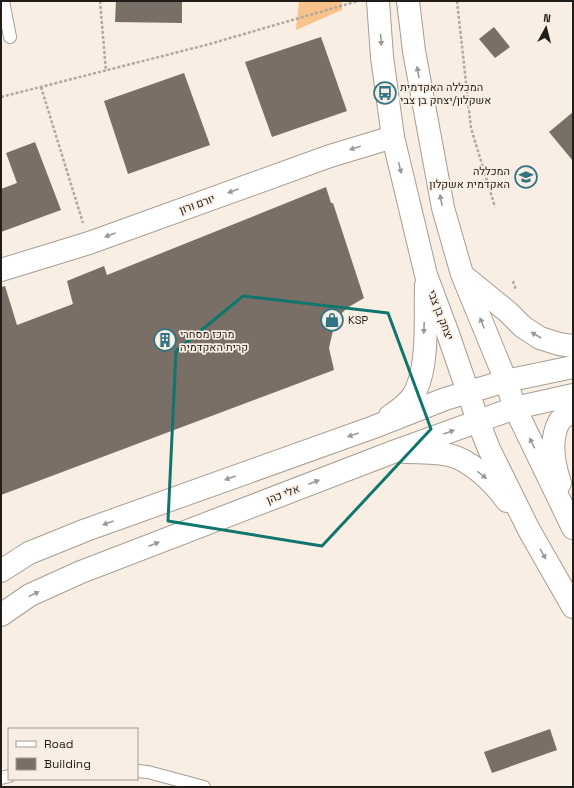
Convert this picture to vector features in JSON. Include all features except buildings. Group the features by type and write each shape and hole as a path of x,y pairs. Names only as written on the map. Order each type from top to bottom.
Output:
{"street":[{"name":"יצחק בן צבי","path":"378,1 382,57 392,137 426,275 478,421 529,530 573,607"},
{"path":"408,1 414,51 443,208 462,274 506,381 515,408 573,528"},
{"name":"יורם ורון","path":"1,270 89,243 330,156 392,137"},
{"path":"462,274 528,331 540,338 559,344 573,346"},
{"path":"374,427 398,410 416,391 423,367 426,275"},
{"path":"1,565 86,530 374,427 468,391 506,381 573,367"},
{"name":"אלי כהן","path":"1,615 30,595 81,572 393,452 515,408 573,395"},
{"path":"573,410 559,422 555,438 554,463 573,528"},
{"path":"393,452 434,453 450,455 462,460 494,484 529,530"},
{"path":"1,570 29,553"}],"lane":[{"path":"3,1 10,37"},
{"path":"138,771 148,772 204,787"}],"path":[{"path":"100,1 106,71"},
{"path":"1,97 206,45 359,1"},
{"path":"457,1 471,128 494,207"},
{"path":"41,88 89,243"}],"highlighted area":[{"path":"243,296 388,313 431,429 322,546 168,521 176,351"}],"shaded area":[{"path":"299,1 342,1 342,10 296,30"}],"place":[{"name":"המכללה האקדמית אשקלון/יצחק בן צבי","path":"385,93"},
{"name":"המכללה האקדמית אשקלון","path":"526,177"},
{"name":"KSP","path":"332,320"},
{"name":"מרכז מסחרי קרית האקדמיה","path":"165,340"}]}
